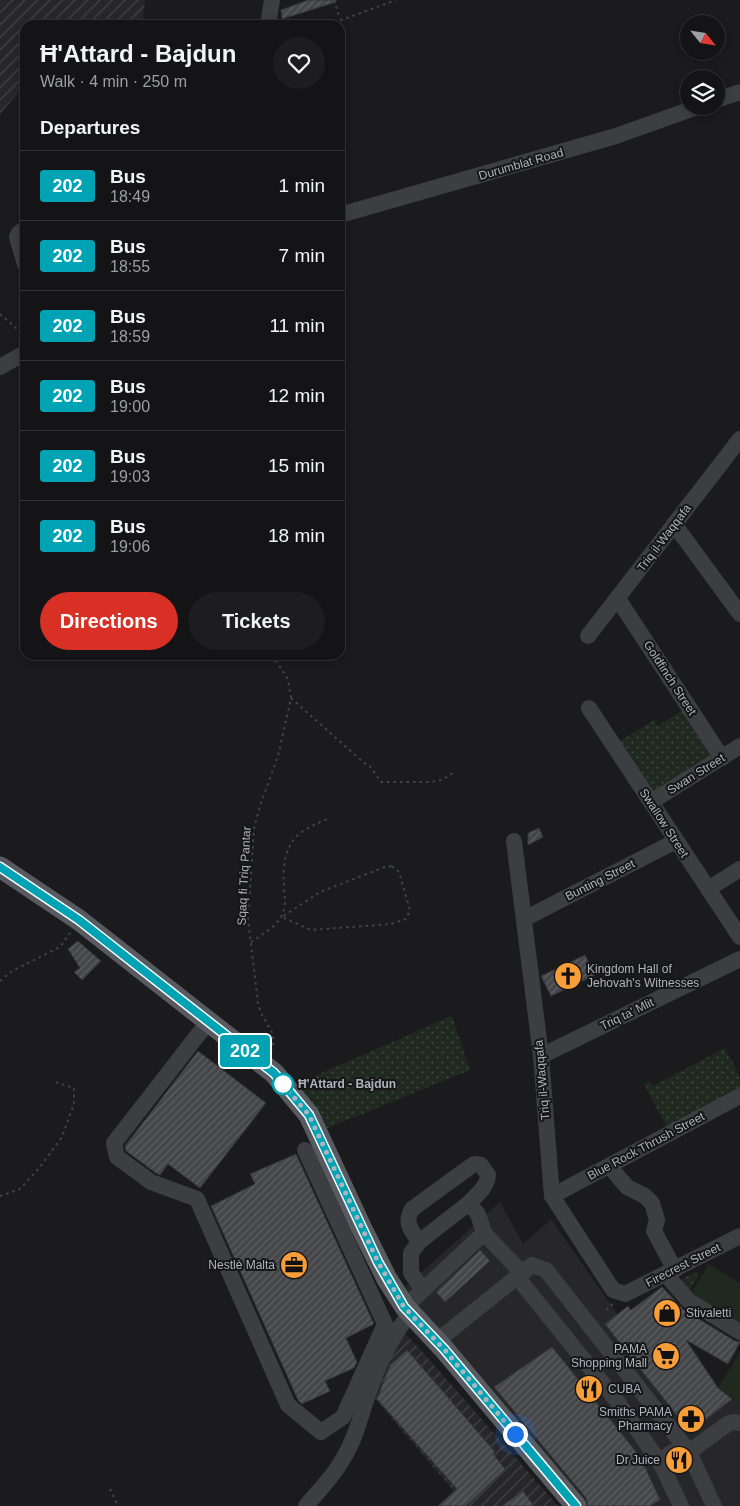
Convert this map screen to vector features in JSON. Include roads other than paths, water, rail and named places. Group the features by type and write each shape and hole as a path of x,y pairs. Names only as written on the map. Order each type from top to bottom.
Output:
{"main road":[{"path":"0,867 79,920 274,1073 309,1115 378,1262 407,1311 440,1345 576,1506"}],"street":[{"path":"269,20 272,0"},
{"path":"725,97 740,92"},
{"name":"Durumblat Road","path":"345,215 616,136 680,113"},
{"path":"20,232 17,237 20,247"},
{"path":"0,368 20,356"},
{"name":"Triq il-Waqqafa","path":"588,636 740,439"},
{"path":"674,524 739,609"},
{"name":"Goldfinch Street","path":"618,599 722,758"},
{"name":"Swallow Street","path":"589,708 740,937"},
{"name":"Swan Street","path":"651,802 740,746"},
{"name":"Bunting Street","path":"524,919 676,840"},
{"name":"Triq il-Waqqafa","path":"514,841 541,1056 552,1196 613,1290 625,1294"},
{"path":"708,889 740,869"},
{"name":"Triq ta' Mlit","path":"541,1056 740,958"},
{"path":"208,1022 114,1143 117,1157 151,1182 197,1199 288,1405 321,1432 343,1417 390,1328 407,1311 423,1290 484,1233"},
{"name":"Blue Rock Thrush Street","path":"552,1196 740,1096"},
{"path":"305,1150 390,1328 361,1419 344,1458 306,1506"},
{"path":"419,1242 408,1224 408,1216 412,1209 474,1164 481,1165 488,1175 484,1188 469,1203 419,1242 411,1253 411,1273 423,1290"},
{"path":"611,1165 627,1187 645,1196 652,1203 657,1220 654,1231 670,1272 684,1298 740,1332"},
{"path":"469,1203 478,1214 484,1233 524,1272 661,1464 681,1506"},
{"name":"Firecrest Street","path":"625,1294 739,1237"},
{"path":"440,1345 459,1336 481,1306 524,1272 546,1270 689,1452 714,1506"},
{"path":"689,1452 729,1423 740,1423"},
{"path":"661,1464 673,1450 681,1449 689,1452"}],"place":[{"name":"Kingdom Hall of Jehovah's Witnesses","path":"568,976"},
{"name":"Ħ'Attard - Bajdun","path":"283,1084"},
{"name":"Nestlè Malta","path":"294,1265"},
{"name":"Stivaletti","path":"667,1313"},
{"name":"PAMA Shopping Mall","path":"666,1356"},
{"name":"CUBA","path":"589,1389"},
{"name":"Smiths PAMA Pharmacy","path":"691,1419"},
{"name":"Dr Juice","path":"679,1460"}]}
